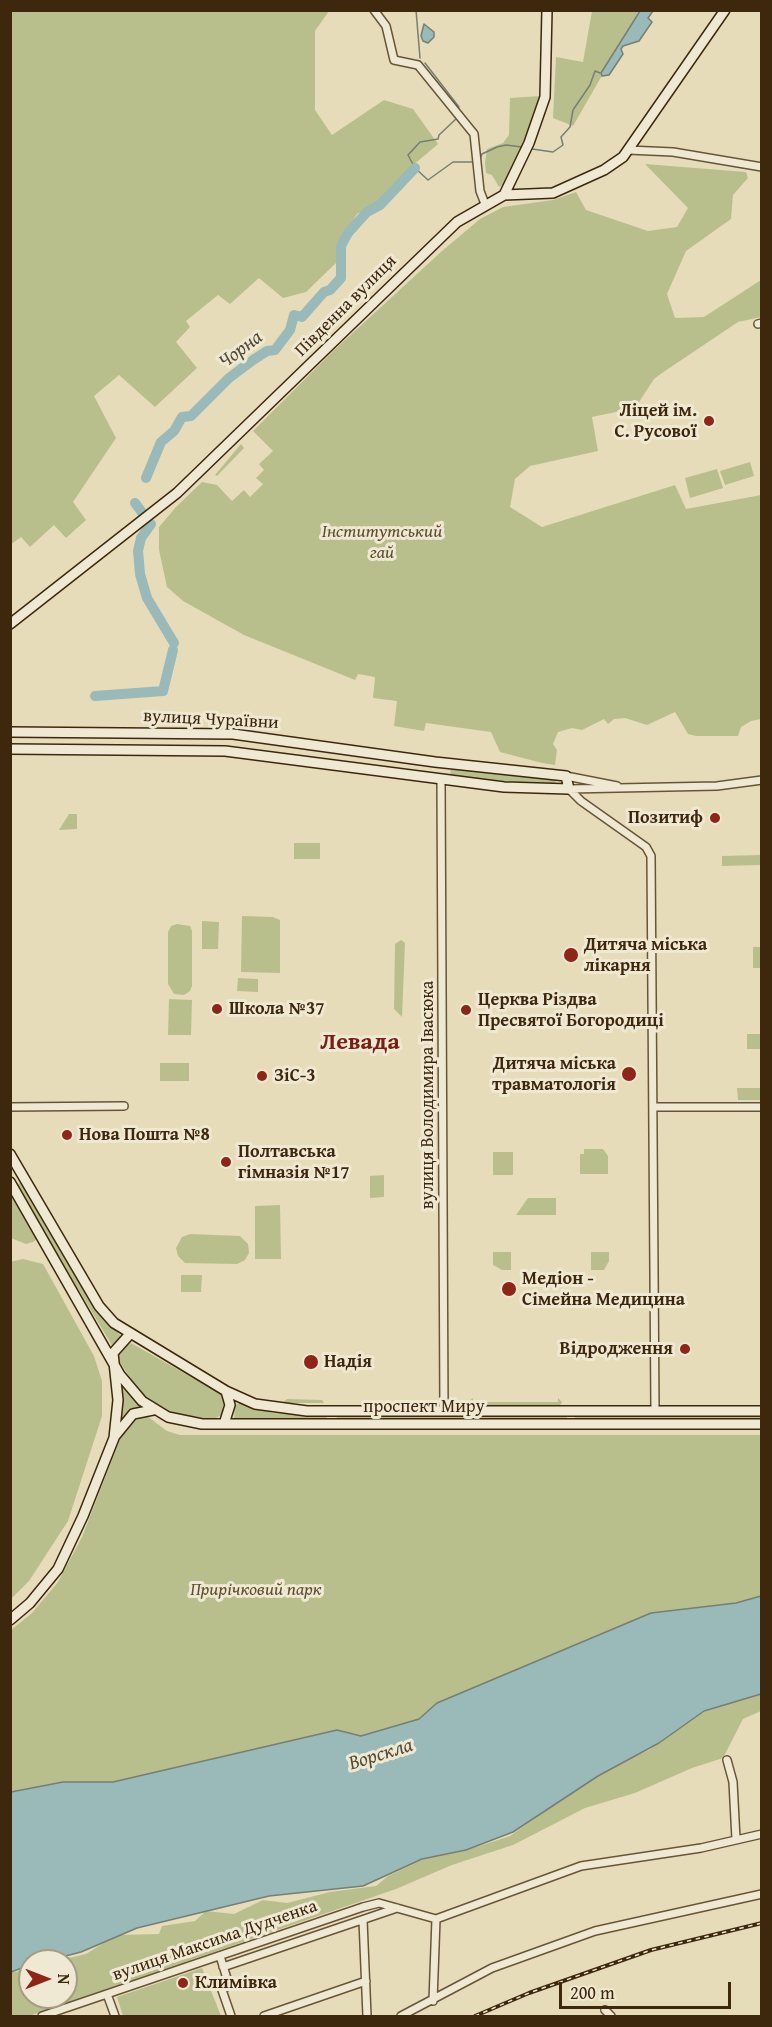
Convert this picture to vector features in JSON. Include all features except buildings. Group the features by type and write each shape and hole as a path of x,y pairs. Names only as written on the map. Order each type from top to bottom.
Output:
{"main road":[{"path":"504,195 529,143 545,97 547,10"},
{"name":"Південна вулиця","path":"10,624 177,493 246,429 411,265 458,222 485,204 504,195 553,193 604,170 628,150 725,10"},
{"name":"вулиця Чураївни","path":"10,732 232,734 566,776"},
{"path":"97,732 98,748"},
{"name":"вулиця Чураївни","path":"10,749 201,750 254,754 504,787 569,789"},
{"path":"441,779 444,762"},
{"path":"566,776 569,789"},
{"name":"проспект Миру","path":"10,1154 15,1173 99,1306 114,1323 226,1391 255,1404 307,1411 762,1411"},
{"name":"проспект Миру","path":"10,1182 132,1390 153,1410 184,1422 224,1424 762,1424"},
{"path":"10,1620 46,1585 62,1561 83,1516 114,1438 118,1400 113,1361 116,1346 130,1334"},
{"path":"224,1424 230,1405 226,1391"},
{"path":"114,1438 133,1414 153,1410"},
{"path":"331,1424 332,1411"},
{"path":"570,1411 570,1424"}],"street":[{"path":"374,10 386,26 394,60 418,65 474,134 480,191 485,204"},
{"path":"628,150 672,152 762,167"},
{"name":"вулиця Чураївни","path":"566,776 628,789"},
{"name":"вулиця Володимира Івасюка","path":"441,779 444,1411"},
{"name":"вулиця Чураївни","path":"569,789 717,786 762,780"},
{"path":"569,789 581,801 646,847 651,856 655,1411"},
{"path":"10,1107 124,1106"},
{"path":"653,1107 762,1107"},
{"path":"728,1760 733,1782 736,1839"},
{"path":"433,2001 436,1919 581,1866 701,1848 762,1834"},
{"path":"402,2016 492,1968 595,1931 762,1894"},
{"name":"вулиця Максима Дудченка","path":"42,2016 379,1903 436,1919"},
{"name":"вулиця Максима Дудченка","path":"224,1967 399,1908"},
{"path":"363,1920 367,2016"},
{"path":"220,1956 229,1985 222,1990 231,2016"},
{"path":"264,2016 366,1981"},
{"path":"107,1994 115,2016"},
{"path":"605,2010 611,2016"}],"green space":[{"path":"11,10 329,11 315,31 315,110 332,135 384,100 413,109 438,144 411,167 383,200 357,214 342,238 336,263 306,292 283,298 259,278 230,304 218,295 186,321 190,327 176,342 197,368 155,407 119,375 94,396 116,438 73,502 86,520 66,538 54,525 30,547 21,537 10,545"},
{"path":"592,11 639,11 573,126 553,118 556,57 583,62"},
{"path":"540,96 535,117 509,181 499,187 492,175 486,173 487,149 503,143 509,135 510,98"},
{"name":"Інститутський гай","path":"645,164 746,172 748,178 733,195 731,219 686,251 667,294 675,318 704,317 761,280 761,317 738,322 662,373 654,379 635,408 592,417 598,451 530,466 515,479 510,507 542,527 675,485 686,509 761,495 761,719 751,721 741,727 738,736 696,736 688,734 675,712 647,725 625,718 614,719 608,724 604,719 582,730 572,728 558,732 553,744 557,750 555,765 542,763 500,752 491,732 426,723 424,731 394,726 397,701 373,698 375,677 358,674 355,680 244,635 183,601 167,587 159,550 159,527 202,482 217,485 232,501 244,490 250,497 263,484 256,478 264,470 259,464 273,451 253,431 333,351 442,251 480,219 503,207 553,200 576,192 586,210 648,231 677,227 688,208"},
{"path":"241,444 244,448 217,476 215,475"},
{"path":"750,462 754,476 725,485 720,471"},
{"path":"717,469 723,488 690,498 685,478"},
{"path":"451,767 556,779 555,786 450,776"},
{"path":"69,814 77,814 77,829 59,830"},
{"path":"294,843 320,843 320,859 294,859"},
{"path":"760,855 760,865 722,866 722,856"},
{"path":"242,916 273,917 280,920 280,973 241,972"},
{"path":"202,921 219,922 218,949 202,949"},
{"path":"177,924 190,926 192,931 192,986 190,991 184,995 174,994 168,984 168,932 171,926"},
{"path":"401,940 405,943 402,1017 394,1009 395,944"},
{"path":"753,947 761,947 761,968 753,968"},
{"path":"238,978 258,979 258,992 237,991"},
{"path":"169,999 192,1000 191,1035 168,1035"},
{"path":"747,1034 761,1034 761,1049 747,1049"},
{"path":"160,1063 189,1063 189,1081 160,1081"},
{"path":"737,1088 761,1088 761,1100 738,1100"},
{"path":"584,1149 603,1149 608,1156 608,1174 580,1174 580,1154 584,1154"},
{"path":"493,1152 513,1152 513,1175 493,1175"},
{"path":"384,1175 384,1197 370,1198 370,1176"},
{"path":"20,1182 96,1311 122,1337 113,1347 48,1239 18,1185"},
{"path":"10,1193 37,1239 33,1242 26,1244 11,1238"},
{"path":"528,1198 556,1198 556,1215 516,1215"},
{"path":"280,1205 281,1259 255,1259 255,1206"},
{"path":"190,1234 240,1236 248,1244 249,1253 245,1260 237,1264 185,1263 178,1256 176,1248 182,1237"},
{"path":"493,1252 511,1252 511,1270 502,1270 493,1265"},
{"path":"591,1252 609,1252 609,1261 604,1270 591,1270"},
{"path":"23,1259 43,1264 94,1356 102,1381 102,1416 68,1521 29,1581 11,1599 10,1262"},
{"path":"181,1275 202,1275 201,1292 181,1292"},
{"path":"131,1343 221,1394 227,1401 225,1413 214,1419 187,1418 168,1413 154,1405 141,1394 119,1361 119,1351"},
{"path":"119,1378 143,1407 131,1412 120,1423"},
{"path":"473,1398 473,1402 558,1402 558,1398 562,1402 560,1406 472,1406 469,1401"},
{"path":"287,1399 322,1400 324,1403 282,1403"},
{"path":"239,1403 273,1413 328,1415 326,1419 234,1419 235,1405"},
{"path":"338,1415 567,1416 567,1419 336,1419"},
{"name":"Прирічковий парк","path":"147,1416 167,1431 180,1435 761,1435 762,1599 623,1626 437,1703 419,1719 361,1736 340,1731 113,1782 63,1782 11,1792 11,1630 32,1613 58,1582 82,1537 122,1434 131,1421"},
{"path":"576,1416 762,1416 761,1419 574,1419"},
{"path":"761,1692 761,1711 743,1719 723,1758 692,1768 635,1793 585,1808 513,1845 452,1865 396,1889 78,1999 78,1956 86,1954 116,1935 159,1934 162,1926 195,1921 206,1911 234,1914 263,1900 287,1903 330,1892 376,1886 388,1876 426,1858 464,1851 510,1836 597,1774 649,1750 703,1712"},
{"name":"Климівка","path":"202,1968 221,2016 123,2016 117,1997"},
{"path":"11,1972 17,1972 18,2009 49,2009 29,2016 11,2016"}],"water":[{"path":"640,11 653,11 648,18 652,22 639,41 623,46 621,49 623,54 609,75 602,76 601,73"},
{"path":"424,24 434,32 434,37 428,43 423,41 421,36"},
{"name":"Ворскла","path":"761,1596 761,1694 704,1711 659,1743 598,1776 513,1832 466,1850 422,1859 363,1886 269,1896 137,1928 78,1953 78,1949 18,1949 18,1969 11,1972 11,1792 63,1782 113,1782 337,1730 361,1736 419,1719 437,1703 651,1613 736,1603"}],"waterway":[{"path":"416,10 420,58"},
{"path":"425,63 459,107"},
{"path":"532,149 553,152 563,145 561,137 570,127 573,110 590,85 595,71 600,73"},
{"path":"457,118 439,135 438,139 420,142 408,155 415,168 428,180 453,162 473,162"},
{"path":"480,159 482,154 497,147 506,145 522,147"},
{"name":"Чорна","path":"146,478 161,442 174,431 182,417 191,416 229,378 253,360 267,351 275,350 290,330 294,315 302,317 324,292 330,290 341,278 341,246 348,233 367,212 380,205 415,168"},
{"name":"Чорна","path":"135,503 144,515"},
{"name":"Чорна","path":"151,524 141,538 138,551 140,574 147,598 174,643"},
{"name":"Чорна","path":"95,696 163,691 173,650"}],"railway":[{"path":"475,2016 529,1993 651,1950 762,1923"}],"place":[{"name":"Ліцей ім. С. Русової","path":"709,421"},
{"name":"Позитиф","path":"715,818"},
{"name":"Дитяча міська лікарня","path":"571,955"},
{"name":"Школа №37","path":"217,1009"},
{"name":"Церква Різдва Пресвятої Богородиці","path":"466,1010"},
{"name":"Дитяча міська травматологія","path":"629,1074"},
{"name":"ЗіС-3","path":"262,1076"},
{"name":"Нова Пошта №8","path":"67,1135"},
{"name":"Полтавська гімназія №17","path":"226,1162"},
{"name":"Медіон - Сімейна Медицина","path":"509,1289"},
{"name":"Відродження","path":"685,1349"},
{"name":"Надія","path":"311,1362"},
{"name":"Климівка","path":"183,1983"}],"district":[{"name":"Левада","path":"360,1043"}]}
